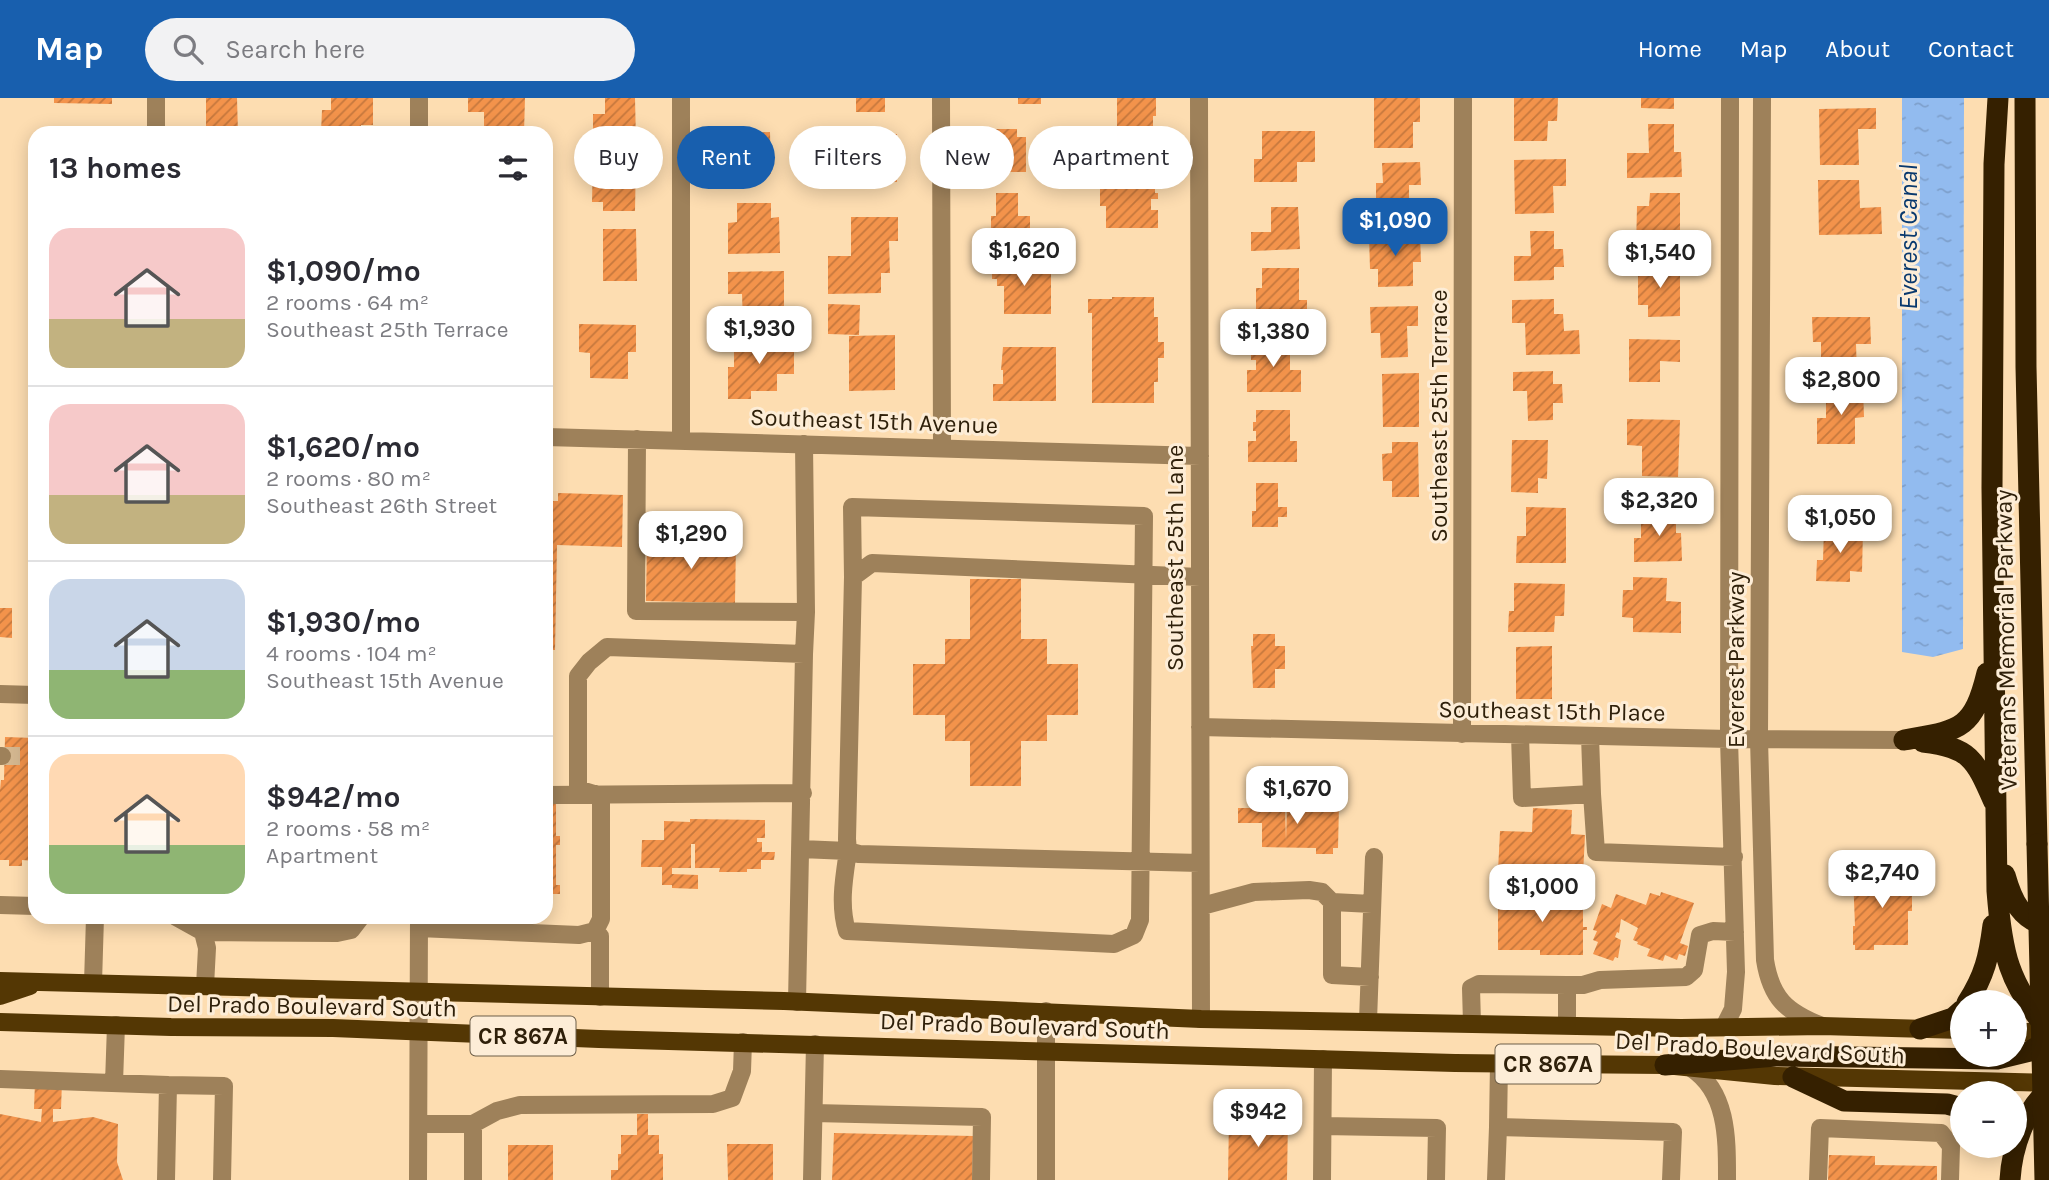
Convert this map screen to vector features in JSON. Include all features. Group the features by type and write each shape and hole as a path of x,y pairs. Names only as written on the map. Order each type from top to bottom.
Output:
{"highway":[{"path":"1998,98 1994,164 1992,488 1997,891 2000,932 2008,965 2020,994 2049,1032"},
{"name":"Veterans Memorial Parkway","path":"2025,98 2026,381 2045,1180"},
{"path":"1904,740 1939,734 1963,725 1970,719 1982,695 1995,643"},
{"path":"1904,740 1941,744 1964,753 1978,769 1996,807"},
{"path":"1997,849 2011,898 2036,924 2049,926"},
{"path":"1975,990 1987,964 1997,891"},
{"path":"1920,1029 1950,1019"},
{"path":"2027,1045 2049,1040"},
{"path":"2027,1050 2049,1067"},
{"path":"1665,1065 1776,1056 1950,1058"},
{"path":"1793,1077 1844,1101 1950,1105"},
{"path":"2010,1180 2020,1132 2038,1100 2049,1089"},
{"path":"2004,1158 2010,1180"}],"main road":[{"name":"Del Prado Boulevard South","path":"0,981 797,1002 1201,1019 1950,1030"},
{"path":"0,996 40,982"},
{"name":"Del Prado Boulevard South","path":"0,1022 1046,1052 1665,1065 1793,1077 2049,1083"},
{"path":"2027,1032 2049,1032"}],"street":[{"path":"156,98 156,126"},
{"path":"419,98 419,126"},
{"path":"681,98 681,441"},
{"path":"941,98 942,447"},
{"name":"Southeast 25th Lane","path":"1199,98 1201,1019"},
{"name":"Southeast 25th Terrace","path":"1462,734 1463,98"},
{"name":"Everest Parkway","path":"1724,1027 1735,994 1734,857 1729,739 1730,98"},
{"name":"Everest Parkway","path":"1762,98 1759,739 1767,972 1769,983 1784,1005 1801,1018 1822,1026"},
{"name":"Southeast 15th Avenue","path":"553,437 1200,456"},
{"path":"638,439 636,611 806,612"},
{"path":"797,1002 806,612 804,444"},
{"path":"852,507 1144,516 1140,920 1134,935 1114,944 847,931 842,917 848,851 846,839 853,577 852,507"},
{"path":"853,577 872,564 1200,577"},
{"path":"601,796 578,789 578,676 589,662 607,648 804,654"},
{"path":"0,694 28,695"},
{"name":"Southeast 15th Place","path":"1200,727 1729,739 1904,740"},
{"path":"1520,735 1522,797 1592,794"},
{"path":"1590,736 1596,852 1734,857"},
{"path":"553,795 803,793"},
{"path":"432,924 579,935 595,931 601,919 601,796"},
{"path":"801,849 848,851 859,855 1200,863"},
{"path":"1368,1021 1374,857"},
{"path":"1202,906 1254,892 1309,890 1322,892 1332,902 1372,904"},
{"path":"1332,902 1332,975 1370,977"},
{"path":"0,905 28,906"},
{"path":"93,983 95,924"},
{"path":"189,924 204,932 337,933 351,930 356,924"},
{"path":"418,1180 419,924"},
{"path":"1472,1023 1471,988 1479,984 1583,985 1600,980 1686,977 1694,970 1700,935 1713,930 1735,932"},
{"path":"595,931 600,936 600,998"},
{"path":"204,932 207,948 205,986"},
{"path":"1567,985 1567,1025"},
{"path":"1046,1011 1046,1180"},
{"path":"114,1083 116,1025"},
{"path":"419,1124 473,1124 497,1111 520,1105 713,1104 732,1098 742,1071 743,1042"},
{"path":"812,1180 816,1044"},
{"path":"1322,1180 1323,1059"},
{"path":"1496,1180 1499,1063"},
{"path":"1691,1068 1711,1085 1721,1110 1727,1152 1727,1180"},
{"path":"0,1079 224,1086 222,1180"},
{"path":"166,1180 168,1085"},
{"path":"814,1113 982,1117 981,1180"},
{"path":"473,1124 474,1180"},
{"path":"1323,1126 1437,1128 1436,1180"},
{"path":"1497,1127 1673,1132 1671,1180"},
{"path":"1818,1180 1820,1128 1941,1133 1951,1146 1950,1180"}],"water":[{"name":"Everest Canal","path":"1902,98 1964,98 1963,649 1933,657 1902,652"}],"building":[{"path":"54,98 112,98 112,104 54,103"},
{"path":"206,98 237,98 238,126 206,126"},
{"path":"331,98 373,98 373,125 321,126 322,110 331,110"},
{"path":"468,98 525,98 524,126 484,126 484,112 468,112"},
{"path":"605,98 635,98 636,126 593,126 593,114 605,114"},
{"path":"856,98 885,98 885,112 856,112"},
{"path":"1018,98 1041,98 1041,104 1018,104"},
{"path":"1117,98 1156,98 1153,126 1117,126"},
{"path":"1374,98 1420,98 1420,122 1413,122 1413,148 1374,148"},
{"path":"1514,98 1558,98 1557,121 1548,121 1547,141 1514,141"},
{"path":"1641,98 1674,98 1674,109 1641,108"},
{"path":"1876,108 1876,129 1858,129 1859,165 1820,165 1819,109"},
{"path":"1648,124 1674,124 1674,152 1681,152 1682,177 1627,178 1627,153 1649,153"},
{"path":"1014,129 1017,129 1017,137 1026,137 1026,172 1014,172"},
{"path":"1262,131 1315,131 1315,162 1297,162 1297,182 1254,182 1254,159 1262,159"},
{"path":"1566,159 1566,186 1553,186 1554,213 1515,214 1514,160"},
{"path":"1420,162 1421,185 1409,185 1409,217 1383,218 1383,202 1376,202 1376,183 1383,183 1382,163"},
{"path":"1818,180 1859,180 1860,208 1881,207 1882,234 1819,235"},
{"path":"592,189 635,189 635,211 603,211 603,202 592,202"},
{"path":"1100,189 1155,189 1158,199 1151,199 1151,210 1158,210 1158,228 1106,228 1106,206 1100,206"},
{"path":"996,193 1018,193 1018,216 1030,216 1030,246 1018,246 1018,241 996,241 996,232 991,232 991,216 996,216"},
{"path":"1650,193 1680,193 1680,250 1636,250 1637,206 1649,206"},
{"path":"737,203 771,203 771,218 779,217 780,253 728,254 728,223 737,222"},
{"path":"1271,207 1298,207 1300,249 1251,251 1251,232 1271,232"},
{"path":"851,217 898,217 898,241 889,241 890,273 881,273 881,293 828,294 828,256 851,256"},
{"path":"603,229 636,229 637,281 603,281"},
{"path":"1530,231 1554,231 1554,249 1563,249 1564,267 1554,267 1554,280 1514,281 1514,256 1531,256"},
{"path":"1420,234 1421,262 1413,262 1413,286 1378,287 1378,269 1370,269 1369,235"},
{"path":"992,262 1032,262 1032,270 1051,270 1051,314 1004,314 1004,286 997,286 997,279 992,279"},
{"path":"1638,266 1680,266 1680,316 1648,317 1648,305 1638,305"},
{"path":"1262,268 1299,268 1299,300 1307,300 1307,320 1256,322 1256,288 1262,288"},
{"path":"784,271 784,323 743,323 742,294 728,294 728,272"},
{"path":"1154,297 1154,317 1158,317 1158,342 1164,342 1164,358 1158,358 1158,382 1154,382 1154,403 1092,403 1092,313 1088,313 1088,299"},
{"path":"1554,299 1554,314 1563,314 1564,331 1579,330 1580,354 1526,355 1525,323 1512,323 1512,300"},
{"path":"828,304 860,305 859,335 828,334"},
{"path":"1418,306 1418,326 1407,326 1408,357 1381,358 1380,333 1371,333 1370,307"},
{"path":"1812,317 1870,317 1871,344 1856,344 1857,374 1821,374 1821,342 1813,342"},
{"path":"579,324 636,325 636,352 628,352 628,379 590,378 590,353 579,352"},
{"path":"895,335 895,390 849,391 849,336"},
{"path":"1629,339 1680,340 1680,362 1660,361 1660,382 1629,382"},
{"path":"734,340 794,340 794,374 777,374 777,391 751,391 751,399 728,399 728,367 734,367"},
{"path":"1256,340 1290,340 1290,370 1301,370 1301,392 1247,392 1247,370 1256,370 1256,360 1251,360 1251,352 1256,352"},
{"path":"1003,347 1056,347 1056,401 993,401 993,384 1003,384"},
{"path":"1553,371 1553,384 1562,384 1563,403 1553,403 1553,420 1528,421 1527,391 1513,391 1513,372"},
{"path":"1419,373 1419,427 1383,427 1382,374"},
{"path":"1826,389 1863,389 1864,417 1855,418 1855,444 1817,444 1817,418 1826,418"},
{"path":"1256,410 1290,410 1290,441 1297,441 1297,462 1248,462 1248,441 1256,441 1253,422 1256,422"},
{"path":"1627,419 1680,420 1678,477 1642,476 1642,446 1627,445"},
{"path":"1512,440 1548,440 1547,479 1538,478 1538,493 1511,492"},
{"path":"1392,442 1418,442 1419,497 1392,497 1392,481 1383,481 1382,454 1392,453"},
{"path":"1256,483 1278,483 1278,507 1287,507 1287,517 1278,517 1278,527 1252,527 1252,511 1256,511"},
{"path":"558,493 623,495 622,547 557,545 553,650 553,501 558,501"},
{"path":"1526,507 1566,508 1566,563 1516,563 1517,536 1526,536"},
{"path":"1676,507 1676,533 1681,533 1682,561 1634,562 1634,538 1641,538 1641,520 1651,520 1651,508"},
{"path":"1824,529 1863,530 1862,572 1850,571 1850,582 1816,581 1817,560 1823,560"},
{"path":"647,539 736,541 735,603 646,601"},
{"path":"1633,577 1667,578 1666,601 1681,602 1681,633 1633,632 1633,618 1622,617 1623,590 1633,590"},
{"path":"970,579 1021,579 1021,639 1047,639 1047,664 1078,664 1078,715 1047,715 1047,741 1021,741 1021,786 970,786 970,741 945,741 945,715 913,715 913,664 945,664 945,639 970,639"},
{"path":"1514,583 1565,584 1564,616 1555,616 1554,632 1508,632 1509,611 1514,611"},
{"path":"0,608 12,608 12,638 0,637"},
{"path":"1253,634 1275,634 1275,646 1285,646 1285,669 1275,669 1275,688 1253,688"},
{"path":"1552,646 1552,699 1516,699 1516,647"},
{"path":"5,737 28,738 28,860 22,860 22,866 9,866 9,860 0,860 0,790 1,780 4,780"},
{"path":"553,802 556,802 556,836 560,836 560,845 556,845 556,885 560,885 560,894 553,894"},
{"path":"1287,805 1339,805 1338,848 1333,848 1333,854 1316,854 1316,848 1262,847 1262,823 1238,823 1238,808 1285,808 1286,841"},
{"path":"1533,808 1572,810 1571,834 1585,835 1582,895 1497,891 1500,831 1532,832"},
{"path":"690,819 765,820 765,838 757,838 757,842 762,842 762,852 775,852 774,860 761,860 761,869 747,869 747,872 719,872 720,868 695,868 695,844 691,844 691,868 672,868 672,874 698,875 698,889 662,885 662,867 641,867 642,840 664,840 664,821 690,822"},
{"path":"1853,875 1912,875 1908,945 1874,945 1874,950 1855,950"},
{"path":"1661,892 1694,903 1680,943 1688,946 1685,956 1679,954 1677,960 1665,955 1663,961 1647,956 1650,949 1633,940 1638,928 1621,919 1619,933 1617,932 1615,937 1621,940 1618,958 1615,957 1613,961 1593,954 1598,942 1593,940 1597,931 1593,930 1602,904 1611,908 1616,894 1646,905 1650,893 1660,896"},
{"path":"1498,896 1583,896 1583,927 1587,927 1587,930 1583,930 1583,955 1540,955 1540,950 1498,950"},
{"path":"35,1081 62,1082 61,1109 53,1109 53,1122 93,1117 118,1124 117,1162 123,1180 0,1180 0,1114 41,1122 42,1109 34,1109"},
{"path":"637,1114 648,1114 648,1135 659,1135 659,1154 663,1154 663,1180 611,1180 611,1170 618,1170 621,1135 637,1135"},
{"path":"1229,1117 1288,1118 1287,1180 1228,1180"},
{"path":"834,1133 973,1136 972,1180 832,1180"},
{"path":"727,1144 773,1144 773,1180 728,1180"},
{"path":"508,1145 553,1145 553,1180 508,1180"},
{"path":"1829,1155 1875,1156 1875,1165 1937,1166 1937,1180 1828,1180"}],"tunnel":[{"path":"2,756 28,756"}]}
